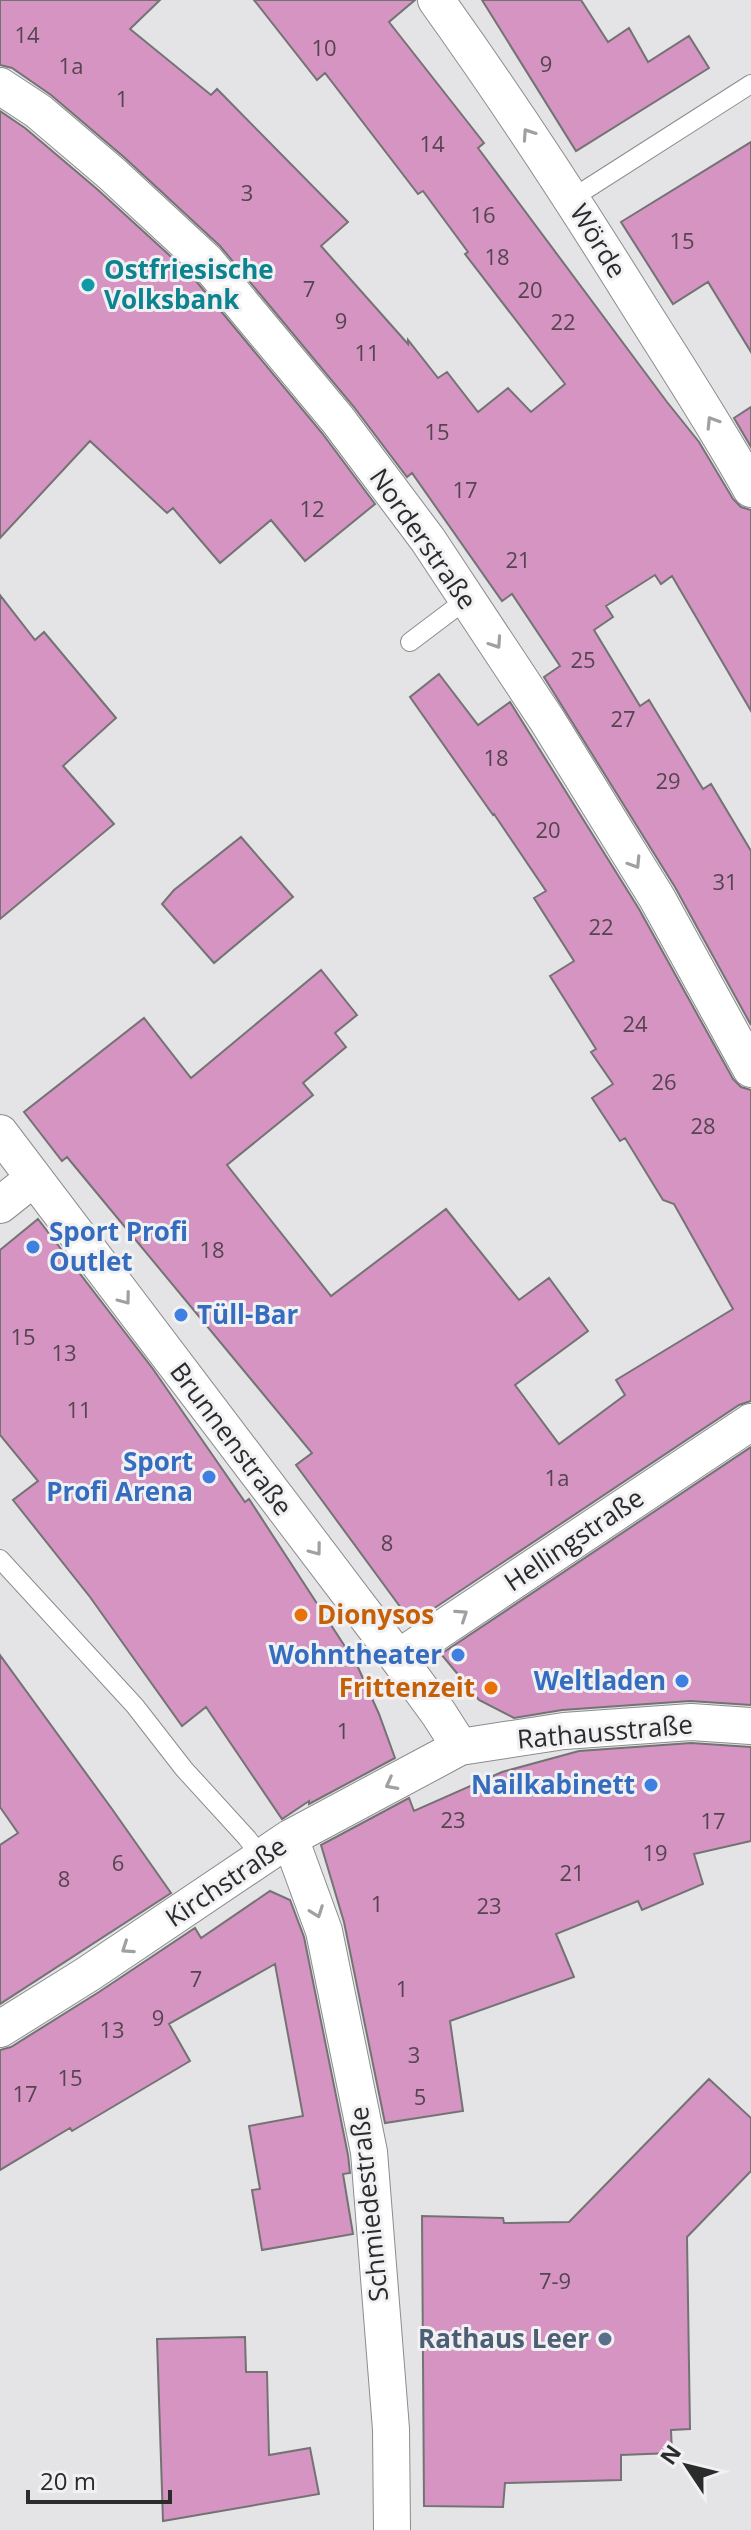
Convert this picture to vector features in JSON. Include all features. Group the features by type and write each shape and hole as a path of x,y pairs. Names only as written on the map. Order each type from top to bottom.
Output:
{"street":[{"name":"Wörde","path":"436,0 571,199 725,442 751,489"},
{"name":"Norderstraße","path":"0,86 38,111 111,173 206,261 338,420 428,540 547,720 657,898 751,1069"},
{"name":"Brunnenstraße","path":"0,1133 398,1658 460,1747"},
{"path":"0,1205 34,1178"},
{"name":"Hellingstraße","path":"398,1658 751,1422"},
{"name":"Rathausstraße","path":"460,1747 564,1731 691,1722 751,1726"},
{"name":"Kirchstraße","path":"0,2029 276,1848 460,1747"},
{"name":"Schmiedestraße","path":"276,1848 324,1931 369,2152 391,2429 392,2530"}],"lane":[{"path":"571,199 751,84"},
{"path":"410,642 467,599"},
{"path":"0,1559 135,1706 184,1769 247,1838 276,1848"}],"building":[{"path":"0,0 160,0 130,29 211,95 217,89 348,222 321,246 408,344 408,340 438,378 447,372 478,412 508,388 531,412 565,384 465,254 468,252 423,191 418,194 325,73 317,80 254,0 415,0 389,22 484,143 478,148 699,442 733,499 741,507 751,510 751,711 672,576 661,584 655,575 606,606 613,617 594,630 640,706 649,700 703,789 711,784 751,851 751,1025 675,887 544,677 560,666 512,594 502,601 412,473 407,477 354,407 220,246 51,95 12,68 0,65"},
{"path":"482,0 581,0 608,42 629,28 648,62 689,36 709,68 576,151"},
{"name":"Ostfriesische Volksbank","path":"0,111 25,128 97,189 191,275 322,433 375,504 305,561 271,520 220,563 173,508 167,513 90,441 0,538"},
{"path":"751,142 751,352 708,282 673,304 621,222"},
{"path":"751,407 751,447 734,418"},
{"path":"0,595 35,640 44,632 116,718 63,766 114,824 0,919"},
{"path":"439,674 478,725 510,702 639,909 733,1079 741,1087 751,1090 751,1401 739,1405 412,1623 296,1465 312,1453 67,1157 62,1161 24,1112 144,1018 191,1078 321,970 357,1015 335,1033 346,1047 303,1083 313,1095 227,1165 331,1296 446,1209 519,1300 549,1278 588,1331 515,1385 559,1444 625,1395 616,1380 733,1309 674,1204 663,1200 625,1138 620,1141 592,1098 613,1084 591,1052 596,1049 550,976 574,961 534,898 546,891 410,697"},
{"path":"241,837 293,897 214,963 162,904 174,890"},
{"path":"38,1219 153,1369 245,1502 249,1499 357,1665 379,1714 395,1758 309,1804 309,1801 282,1819 206,1707 182,1726 90,1597 13,1500 38,1481 0,1435 0,1250"},
{"path":"751,1447 751,1705 690,1701 562,1710 514,1718 479,1700 441,1654"},
{"path":"0,1655 171,1893 0,2004 0,1845 18,1833 0,1807"},
{"path":"691,1743 751,1747 751,1841 694,1854 703,1884 642,1910 638,1901 556,1934 574,1977 450,2021 463,2111 385,2123 344,1922 321,1845 409,1798 414,1811 502,1772 579,1751"},
{"path":"270,1891 290,1900 304,1937 348,2155 350,2173 343,2174 353,2234 262,2250 252,2190 260,2189 249,2126 303,2116 275,1964 169,2024 190,2061 0,2170 0,2050 11,2047 99,1992 195,1928 201,1938"},
{"path":"709,2079 751,2118 751,2171 687,2237 690,2429 671,2430 672,2453 621,2455 621,2480 505,2483 503,2507 424,2506 422,2216 503,2218 504,2223 569,2222"},
{"path":"245,2337 246,2372 267,2372 269,2455 310,2448 319,2494 163,2521 157,2339"}],"place":[{"name":"Ostfriesische Volksbank","path":"88,285"},
{"name":"Sport Profi Outlet","path":"33,1247"},
{"name":"Tüll-Bar","path":"181,1315"},
{"name":"Sport Profi Arena","path":"209,1477"},
{"name":"Dionysos","path":"301,1615"},
{"name":"Wohntheater","path":"458,1655"},
{"name":"Weltladen","path":"682,1681"},
{"name":"Frittenzeit","path":"491,1688"},
{"name":"Nailkabinett","path":"651,1785"},
{"name":"Rathaus Leer","path":"605,2339"}]}
